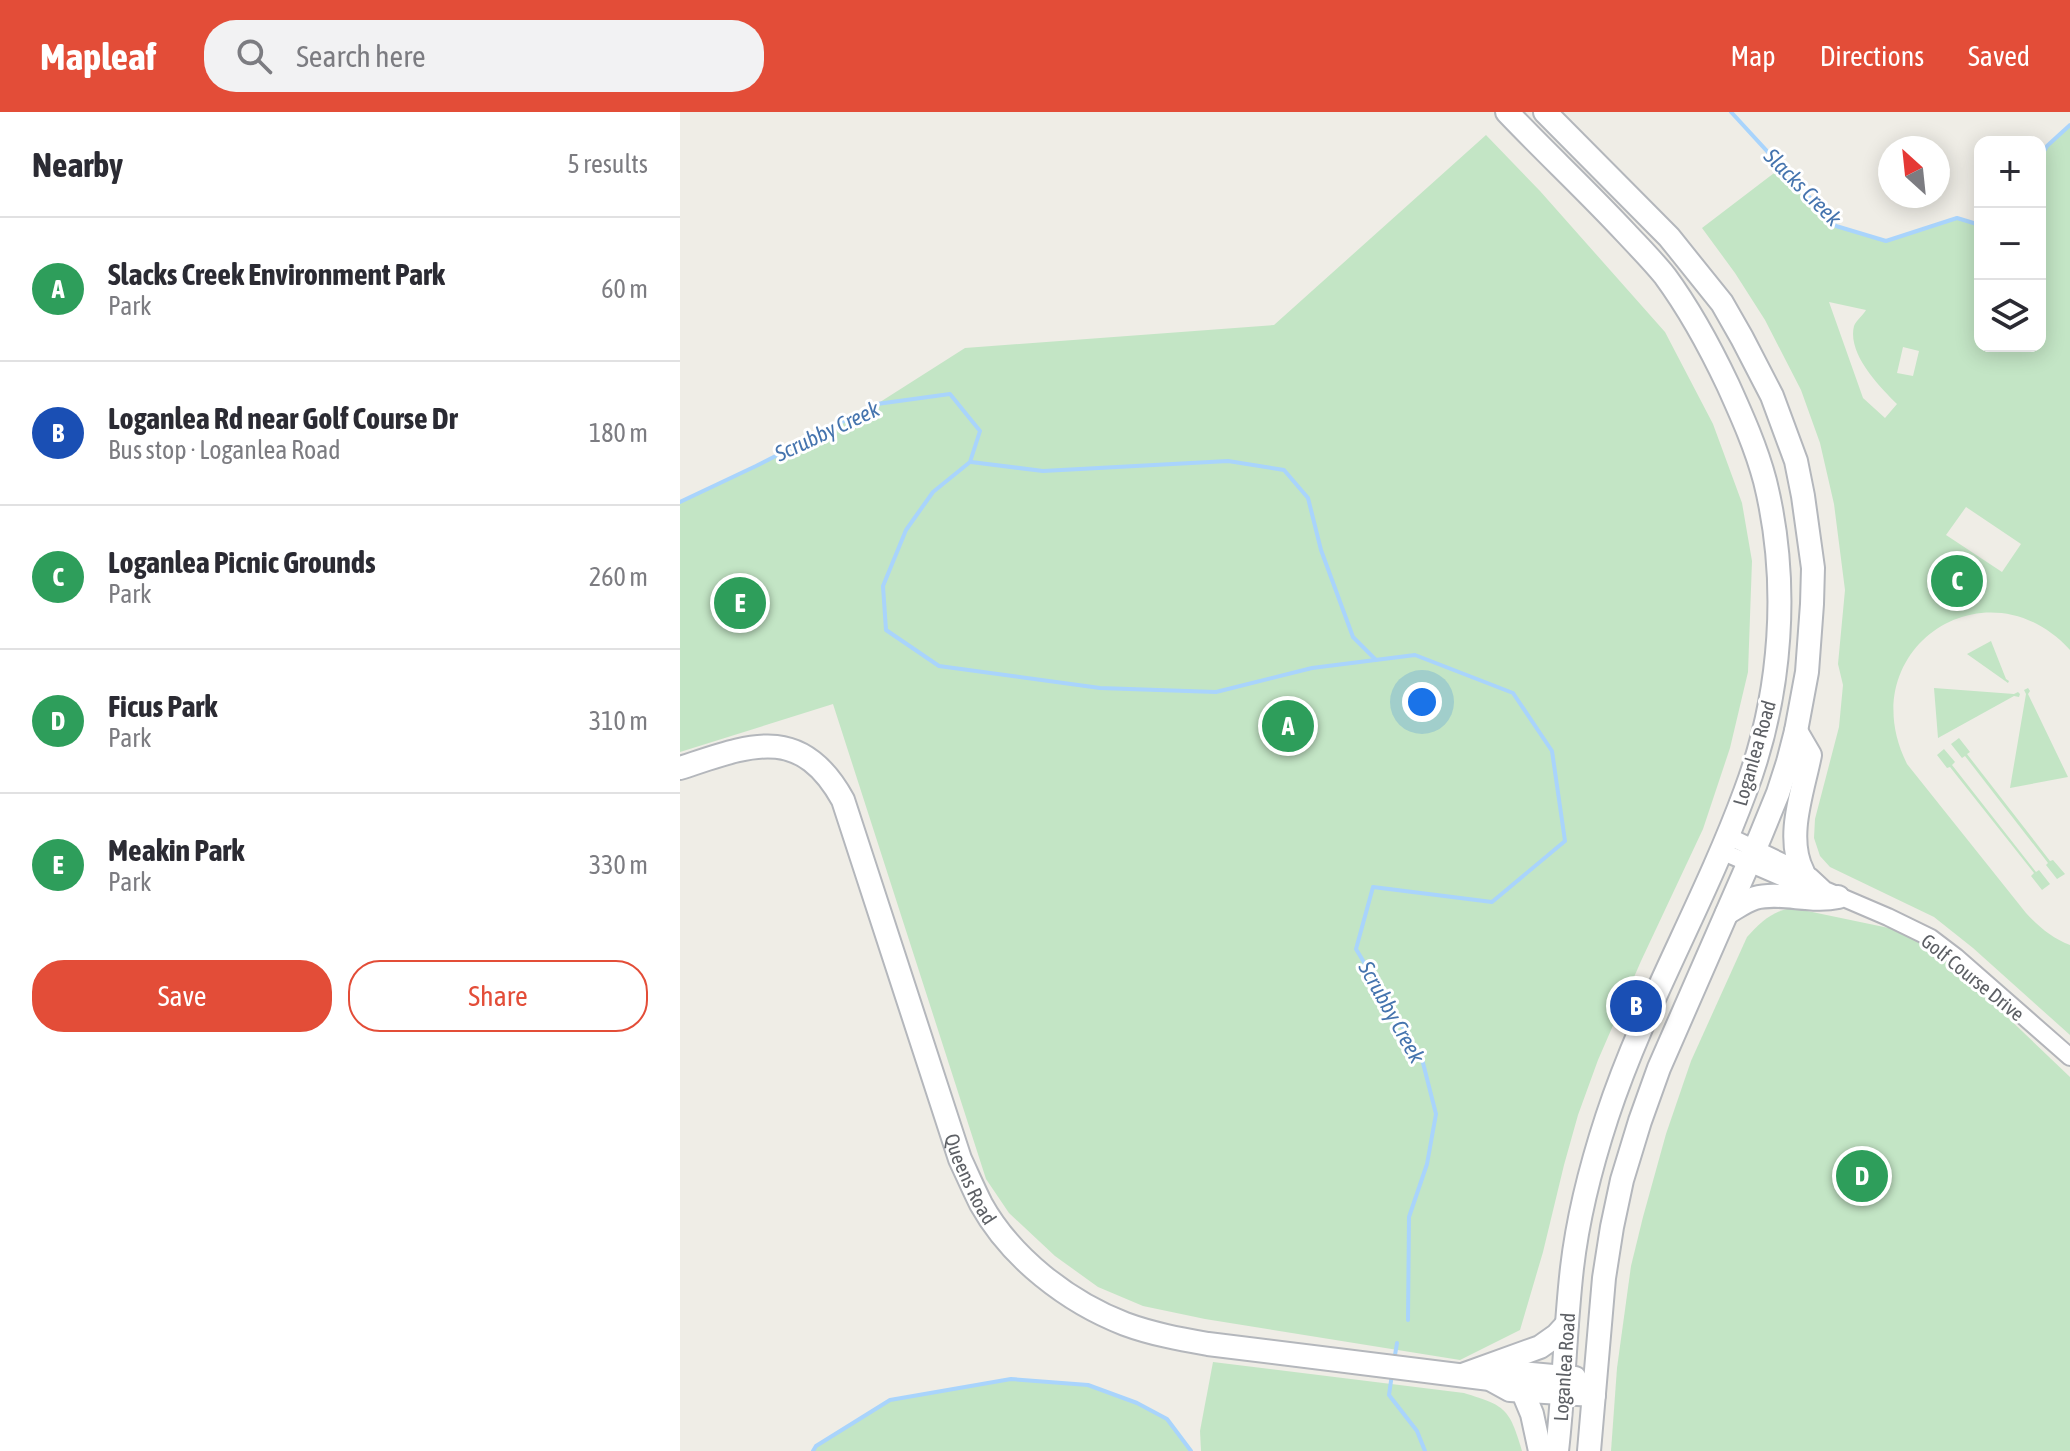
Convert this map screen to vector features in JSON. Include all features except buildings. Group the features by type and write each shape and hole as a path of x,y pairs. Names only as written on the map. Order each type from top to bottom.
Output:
{"main road":[{"name":"Loganlea Road","path":"1507,112 1598,203 1664,275 1715,358 1742,416 1765,482 1776,545 1779,609 1776,670 1760,746 1746,790 1630,1052 1606,1119 1581,1211 1573,1264 1557,1451"},
{"name":"Loganlea Road","path":"1545,112 1669,237 1722,303 1772,396 1796,461 1813,568 1807,672 1796,731 1778,793 1659,1068 1622,1180 1604,1278 1589,1451"},
{"path":"1796,731 1810,755 1794,846 1803,872"},
{"name":"Queens Road","path":"680,768 733,751 758,746 779,747 795,752 816,765 832,780 843,800 960,1159 982,1205 1010,1243 1042,1275 1081,1302 1123,1323 1165,1337 1490,1379 1510,1390 1562,1385"},
{"path":"1727,913 1757,897 1822,901 1831,894"},
{"path":"1461,1375 1540,1347 1567,1324"},
{"name":"Queens Road","path":"1490,1379 1511,1372 1562,1385 1595,1388"},
{"path":"1522,1390 1532,1414 1540,1451"}],"street":[{"name":"Golf Course Drive","path":"1724,844 1803,872 1831,894"},
{"name":"Golf Course Drive","path":"1752,856 1804,887 1831,894 1931,938 2070,1057"}],"green space":[{"path":"2070,125 2070,650 2037,624 2001,613 1966,616 1936,630 1911,654 1897,685 1894,723 1907,764 2026,913 2046,932 2070,945 2070,1035 1934,917 1830,867 1820,856 1814,838 1815,819 1839,727 1843,685 1838,664 1845,590 1834,504 1820,443 1801,390 1765,320 1702,228 1782,167 1836,226 1886,241 1957,218 1974,223 1974,352 2046,352 2046,148","holes":["1829,302 1866,310 1854,326 1853,337 1866,369 1897,404 1885,418 1863,398","1903,347 1919,351 1913,376 1897,373","1966,507 2021,544 2002,572 1946,535"]},
{"path":"1486,135 1665,332 1713,424 1742,503 1752,561 1748,672 1730,748 1703,829 1641,961 1578,1115 1520,1330 1460,1360 1205,1319 1143,1306 1098,1287 1055,1256 1009,1213 986,1179 833,704 680,752 680,502 877,404 965,348 1274,325"},
{"path":"1991,641 2009,681 2008,683 1967,654"},
{"path":"1934,688 2018,692 2020,694 1938,738"},
{"path":"2028,688 2028,694 2068,777 2010,788 2026,694 2024,690"},
{"path":"1959,738 1970,752 1967,754 2050,861 2053,860 2065,874 2057,879 1965,756 1962,758 1951,744"},
{"path":"1944,749 1955,762 1952,765 2036,872 2039,870 2050,884 2042,890 2031,876 2034,873 1950,767 1947,768 1937,755"},
{"path":"1793,908 1908,932 1955,967 2070,1077 2070,1451 1611,1451 1617,1368 1631,1266 1666,1134 1691,1061 1747,937 1773,914"},
{"path":"1213,1362 1464,1393 1504,1411 1522,1451 1201,1451 1200,1431"},
{"path":"1011,1379 1088,1385 1137,1403 1167,1419 1191,1451 813,1451 816,1446 890,1400"}],"waterway":[{"name":"Slacks Creek","path":"1731,112 1836,226 1886,241 1957,218 1974,223"},
{"name":"Slacks Creek","path":"2046,148 2070,125"},
{"name":"Scrubby Creek","path":"680,502 877,404 950,394 980,431 970,462 933,492 906,530 883,586 886,630 939,666 1100,688 1216,692 1312,668 1415,655 1513,693 1552,751 1565,841 1492,902 1373,887 1356,949 1422,1059 1436,1114 1427,1164 1409,1217 1408,1320"},
{"name":"Scrubby Creek","path":"971,462 1043,471 1228,461 1284,470 1308,498 1321,550 1353,637 1376,660"},
{"name":"Scrubby Creek","path":"1394,1361 1397,1343"},
{"name":"Scrubby Creek","path":"1392,1374 1389,1395 1417,1431 1425,1451"},
{"name":"Scrubby Creek","path":"813,1451 816,1446 890,1400 1011,1379 1088,1385 1137,1403 1167,1419 1191,1451"}],"place":[{"name":"Loganlea Picnic Grounds","path":"1957,581"},
{"name":"Meakin Park","path":"740,603"},
{"name":"Slacks Creek Environment Park","path":"1288,726"},
{"name":"Loganlea Rd near Golf Course Dr","path":"1636,1006"},
{"name":"Ficus Park","path":"1862,1176"}]}
